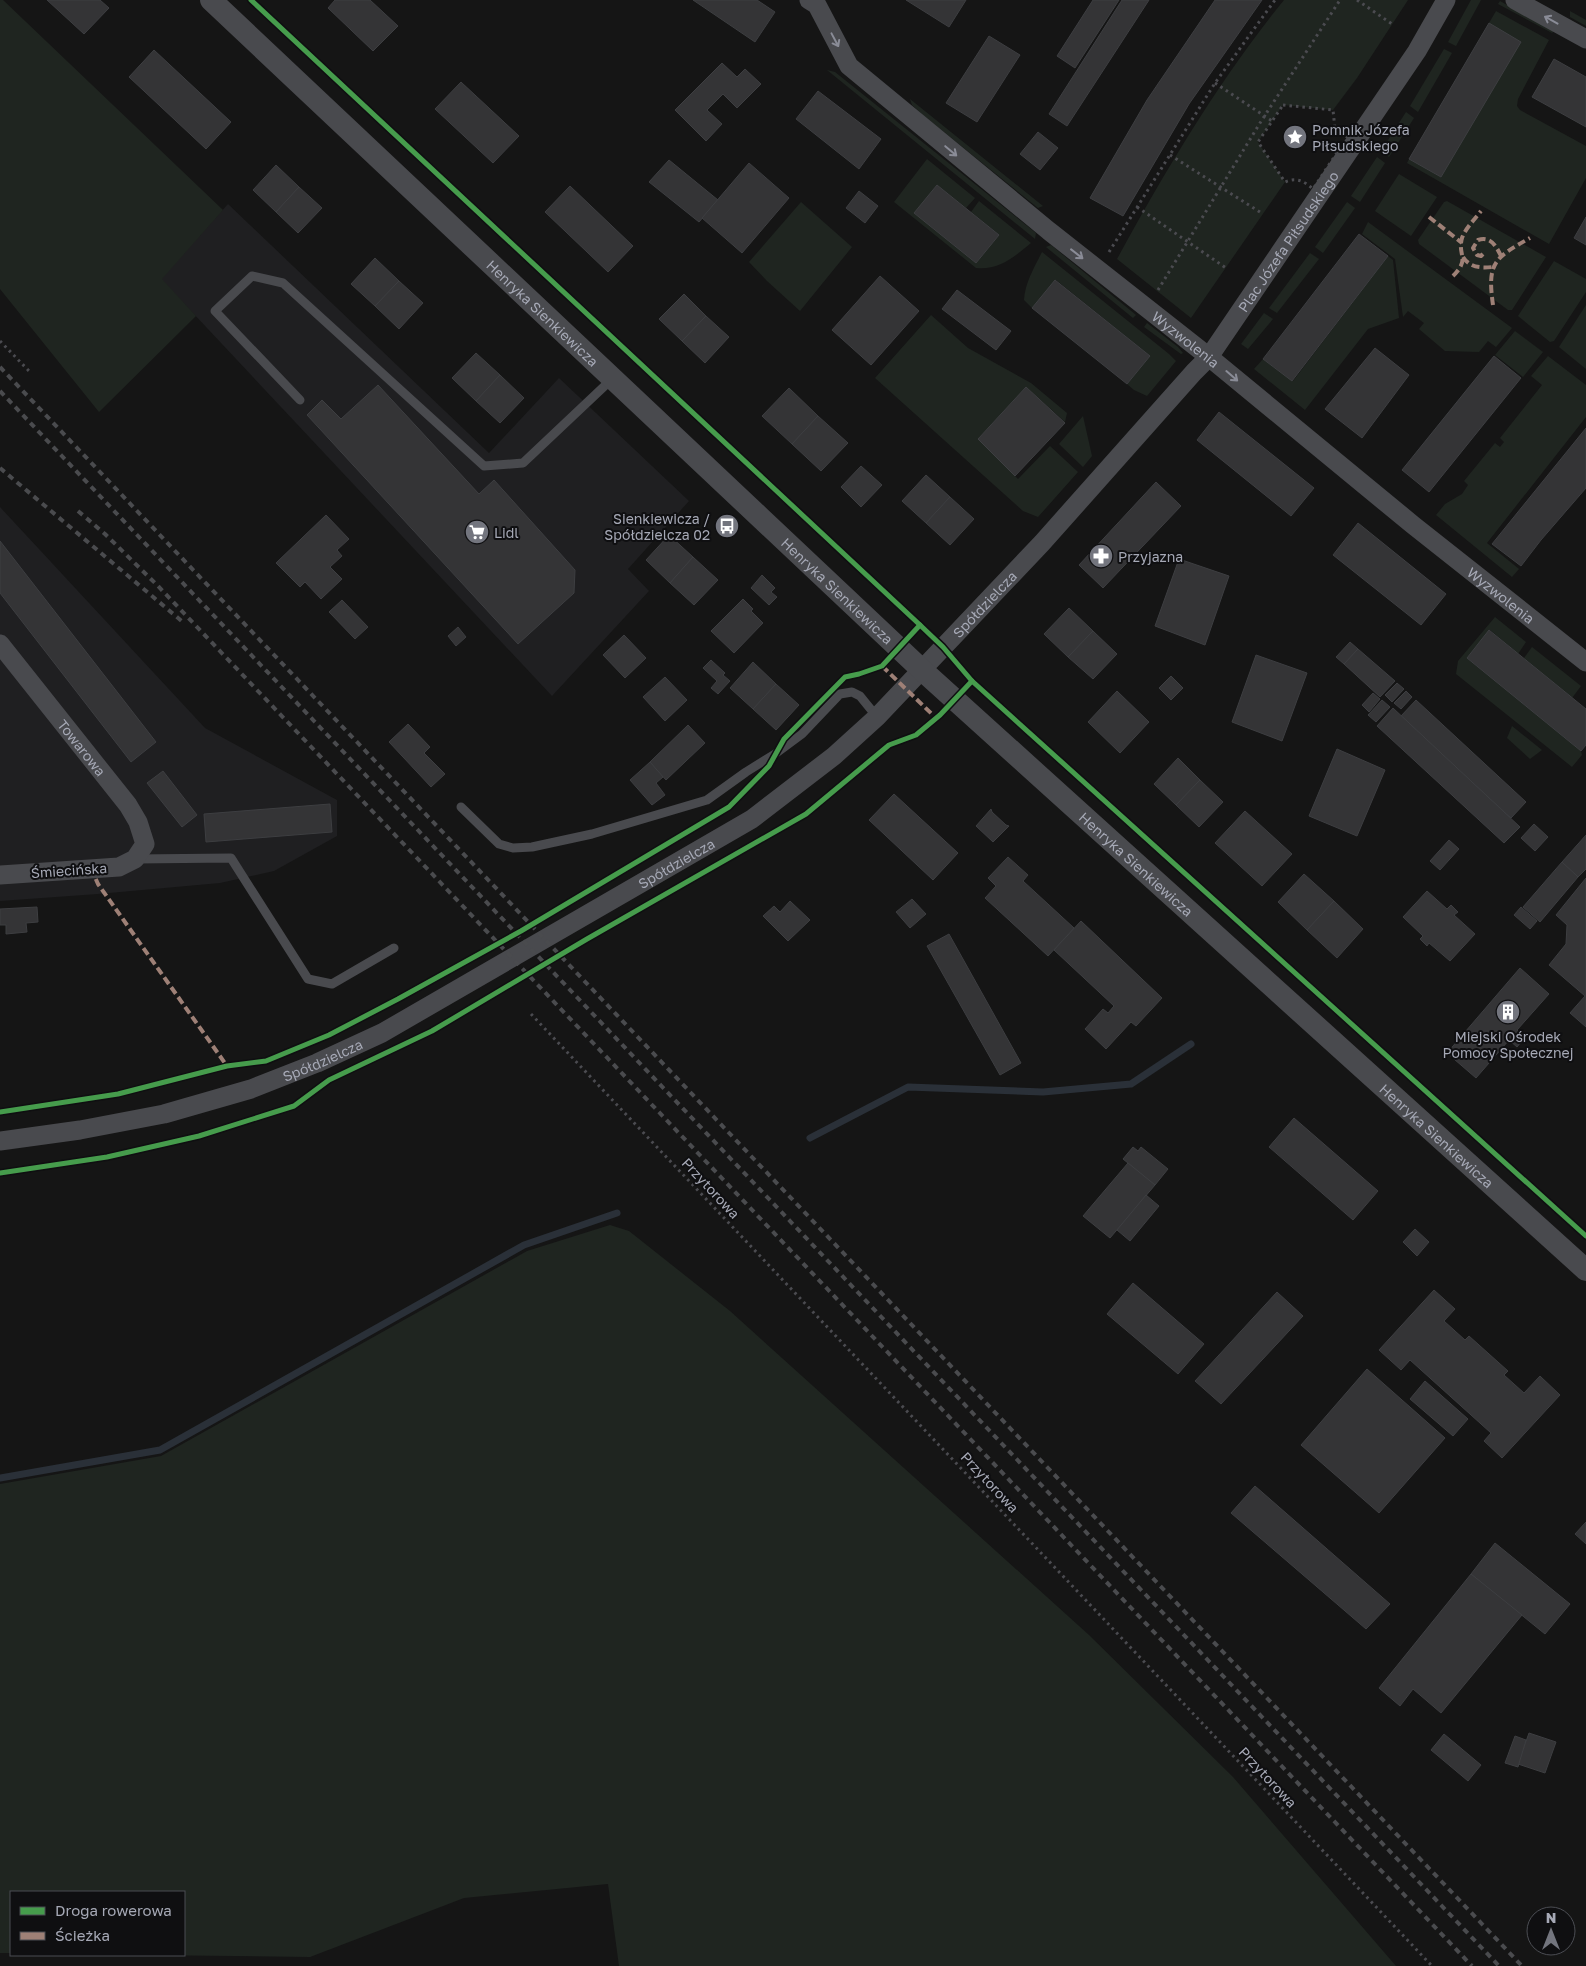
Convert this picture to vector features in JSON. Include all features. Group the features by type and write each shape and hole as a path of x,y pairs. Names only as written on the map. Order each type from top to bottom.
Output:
{"street":[{"name":"Henryka Sienkiewicza","path":"211,0 922,670 1583,1260"},
{"name":"Wyzwolenia","path":"809,0 817,5 849,66 1049,231 1209,357 1413,525 1586,662"},
{"name":"Plac Józefa Piłsudskiego","path":"1209,357 1417,51 1446,0"},
{"path":"1515,0 1586,39"},
{"name":"Spółdzielcza","path":"0,1141 80,1130 164,1114 251,1088 317,1063 382,1033 752,819 834,756 877,717 1042,543 1209,357"},
{"name":"Towarowa","path":"0,644 128,805 138,822 145,844 135,859"},
{"name":"Śmiecińska","path":"0,875 119,867 135,859"}],"lane":[{"path":"300,400 214,311 252,276 282,283 484,466 523,462 612,378"},
{"path":"461,807 499,844 513,848 532,847 592,834 707,800 802,734 840,694 852,692 860,696 877,717"},
{"path":"135,859 231,858 308,979 332,984 394,948"}],"path":[{"path":"1116,258 1109,253 1137,207 1214,83 1275,0"},
{"path":"1150,286 1157,291 1265,116 1340,0"},
{"path":"1357,0 1392,24"},
{"path":"1214,83 1272,121"},
{"path":"1283,105 1333,110 1335,129 1348,136 1313,189 1305,182 1292,179 1285,182 1258,142 1272,121 1283,105"},
{"path":"1170,155 1263,214"},
{"path":"1137,207 1226,268"},
{"path":"0,341 29,371"}],"shaded area":[{"path":"0,0 3,0 223,210 162,279 196,316 99,412 0,289"},
{"path":"1284,0 1408,0 1357,78 1333,110 1283,105 1258,142 1285,182 1191,318 1117,259 1195,125 1260,30"},
{"path":"1471,0 1481,0 1456,46 1448,42"},
{"path":"1500,1 1554,31 1552,33 1498,4"},
{"path":"1496,11 1549,40 1518,99 1517,106 1520,110 1586,146 1586,178 1549,244 1407,163 1409,159 1441,177 1489,23"},
{"path":"1570,11 1586,20 1586,26 1570,17"},
{"path":"1444,49 1452,53 1418,112 1410,106"},
{"path":"827,70 835,72 1036,233 1035,239"},
{"path":"910,99 1043,206 1038,208 924,116 912,105"},
{"path":"1406,112 1414,118 1389,157 1381,151"},
{"path":"1377,157 1385,163 1360,202 1351,196"},
{"path":"927,159 975,198 966,208 937,185 915,213 976,263 999,235 971,212 979,201 1031,243 1012,258 999,265 976,268 894,202"},
{"path":"1399,174 1437,197 1411,236 1375,211"},
{"path":"1447,201 1546,257 1512,310 1508,310 1419,244 1418,240 1444,202"},
{"path":"801,202 852,247 800,311 749,262"},
{"path":"1347,202 1355,208 1323,253 1315,247"},
{"path":"228,204 489,453 559,378 689,501 628,569 649,591 552,696 161,279"},
{"path":"1368,222 1512,328 1496,347 1488,341 1479,352 1445,351 1419,329 1424,323 1408,311 1403,317 1395,259 1362,234"},
{"path":"1051,245 1136,315 1133,318 1046,247"},
{"path":"1042,252 1176,361 1147,396 1134,390 1127,384 1150,356 1056,280 1032,308 1024,300 1028,282"},
{"path":"1310,253 1319,259 1277,313 1269,308"},
{"path":"1388,256 1393,260 1399,318 1368,329 1305,410 1254,369 1263,359 1293,381"},
{"path":"1554,261 1586,279 1586,292 1554,341 1550,342 1518,316"},
{"path":"1586,305 1586,369 1559,347"},
{"path":"1264,313 1273,319 1248,349 1241,344"},
{"path":"931,315 968,348 1031,383 1067,413 1065,422 1026,387 978,439 1018,479 1050,446 1078,472 1038,517 1023,511 875,378"},
{"path":"1147,323 1183,353 1181,354 1144,327"},
{"path":"1515,331 1543,352 1523,377 1495,355"},
{"path":"1548,356 1586,385 1586,417 1487,543 1519,569 1512,577 1436,515 1445,504 1462,494 1468,485 1464,481 1495,443 1500,447 1504,442 1500,438 1542,385 1531,376"},
{"path":"1083,416 1092,456 1083,467 1059,444"},
{"path":"0,507 205,728 337,800 337,836 274,871 220,883 0,901"},
{"path":"1495,617 1526,642 1518,654 1490,630 1467,658 1581,751 1582,755 1572,767 1456,674 1458,661"},
{"path":"1532,647 1581,686 1572,698 1524,658"},
{"path":"1512,726 1542,750 1530,759 1507,738"},
{"path":"610,1225 629,1231 730,1311 1089,1635 1233,1777 1396,1966 619,1966 608,1884 464,1898 310,1957 185,1956 185,1891 10,1891 10,1953 0,1953 0,1484 161,1456 527,1251"}],"building":[{"path":"47,0 100,0 109,8 84,34"},
{"path":"335,0 370,0 398,26 373,51 328,8"},
{"path":"693,0 757,0 775,12 755,42"},
{"path":"906,0 966,0 949,27"},
{"path":"1093,0 1119,0 1075,68 1057,56"},
{"path":"1122,0 1149,0 1067,126 1049,114"},
{"path":"1215,0 1262,0 1189,104 1123,216 1090,198 1147,100"},
{"path":"1489,23 1521,42 1441,177 1409,159"},
{"path":"989,36 1020,55 977,122 946,103"},
{"path":"154,50 231,122 206,149 129,77"},
{"path":"1554,59 1586,77 1586,127 1532,97"},
{"path":"722,63 737,77 745,69 761,84 737,108 723,94 707,110 722,124 706,141 675,110"},
{"path":"461,82 519,136 493,163 435,109"},
{"path":"818,91 881,139 859,169 796,119"},
{"path":"1038,132 1058,148 1040,170 1020,154"},
{"path":"669,160 718,200 699,222 649,182"},
{"path":"749,163 789,198 742,253 702,218"},
{"path":"276,165 299,187 276,212 253,190"},
{"path":"937,185 999,235 976,263 914,213"},
{"path":"570,186 633,246 608,272 545,212"},
{"path":"299,187 322,208 298,233 276,212"},
{"path":"859,191 878,206 865,223 846,208"},
{"path":"1586,217 1586,245 1574,238"},
{"path":"1359,234 1388,256 1292,381 1263,359"},
{"path":"375,258 399,281 375,306 351,284"},
{"path":"880,276 919,311 871,365 832,330"},
{"path":"1055,280 1150,356 1127,384 1032,308"},
{"path":"399,281 423,303 399,329 375,306"},
{"path":"957,290 1011,331 996,350 942,309"},
{"path":"684,294 706,316 682,341 659,319"},
{"path":"706,316 729,337 705,363 682,341"},
{"path":"1375,348 1409,375 1362,438 1325,409"},
{"path":"476,353 500,375 476,401 452,378"},
{"path":"1494,356 1521,378 1429,492 1402,470"},
{"path":"500,375 524,398 500,423 476,401"},
{"name":"Lidl","path":"378,385 479,494 494,480 575,570 574,593 518,644 307,415 322,400 341,419"},
{"path":"1026,387 1065,423 1015,476 978,439"},
{"path":"789,388 818,416 792,444 762,416"},
{"path":"1219,412 1314,488 1291,516 1197,440"},
{"path":"818,416 848,443 821,471 792,444"},
{"path":"1586,428 1586,488 1521,566 1492,544"},
{"path":"861,466 882,485 861,507 841,487"},
{"path":"926,475 950,497 926,523 902,501"},
{"path":"1156,482 1181,506 1103,588 1079,565"},
{"path":"950,497 974,519 950,545 926,523"},
{"path":"326,515 349,539 337,550 342,556 330,567 342,579 321,599 305,582 300,587 276,563"},
{"path":"1358,523 1446,594 1421,625 1333,555"},
{"path":"669,535 693,557 670,583 646,560"},
{"path":"0,541 156,742 131,762 0,593"},
{"path":"693,557 718,580 694,605 670,583"},
{"path":"1179,559 1229,576 1205,645 1155,626"},
{"path":"762,575 775,588 771,592 777,597 769,605 751,588"},
{"path":"743,599 753,609 751,611 763,623 734,653 711,631"},
{"path":"342,600 368,627 355,639 329,612"},
{"path":"1069,608 1093,631 1068,657 1044,634"},
{"path":"458,627 466,637 456,646 448,636"},
{"path":"1489,630 1586,709 1586,745 1581,751 1467,658"},
{"path":"1093,631 1117,654 1093,679 1068,657"},
{"path":"624,635 646,658 625,678 603,655"},
{"path":"1350,642 1358,649 1344,664 1336,657"},
{"path":"1358,649 1395,681 1380,697 1344,664"},
{"path":"1256,655 1307,673 1282,741 1232,722"},
{"path":"711,660 725,673 723,675 730,681 718,694 711,688 717,681 703,668"},
{"path":"753,662 776,684 753,709 730,688"},
{"path":"1171,676 1183,688 1171,700 1159,688"},
{"path":"665,677 687,700 665,721 643,697"},
{"path":"1397,683 1404,689 1392,702 1385,695"},
{"path":"776,684 799,705 776,730 753,709"},
{"path":"1117,691 1149,722 1120,753 1088,722"},
{"path":"1406,691 1412,697 1401,709 1394,703"},
{"path":"1373,693 1380,699 1369,712 1362,705"},
{"path":"1382,700 1390,707 1376,722 1368,715"},
{"path":"1416,700 1526,802 1511,818 1401,716"},
{"path":"1393,708 1520,827 1504,843 1377,726"},
{"path":"408,724 430,747 424,753 445,774 431,787 389,742"},
{"path":"688,725 705,743 666,780 650,762"},
{"path":"1337,749 1385,770 1357,836 1309,816"},
{"path":"1178,758 1200,780 1176,805 1154,784"},
{"path":"650,762 663,777 656,783 665,795 652,805 630,780"},
{"path":"163,771 197,815 182,827 147,783"},
{"path":"1200,780 1223,802 1199,827 1176,805"},
{"path":"894,794 958,853 933,880 869,820"},
{"path":"330,804 332,832 206,842 204,814"},
{"path":"991,809 1009,826 993,842 976,826"},
{"path":"1245,811 1292,854 1262,886 1215,843"},
{"path":"1534,824 1548,837 1535,851 1521,838"},
{"path":"1586,835 1586,869 1578,877 1562,862"},
{"path":"1449,840 1459,849 1440,870 1430,861"},
{"path":"1008,857 1028,875 1023,881 1074,928 1048,956 985,898 996,886 988,878"},
{"path":"1562,862 1578,877 1540,922 1523,907"},
{"path":"1304,874 1334,901 1307,930 1278,902"},
{"path":"1586,878 1586,1027 1570,1013 1585,996 1549,965 1566,944 1567,925 1556,915"},
{"path":"1427,891 1447,909 1451,905 1458,912 1454,915 1475,934 1450,961 1429,943 1427,946 1420,939 1423,936 1403,917"},
{"path":"912,899 926,914 910,928 896,912"},
{"path":"790,901 810,920 788,941 763,916 774,906 780,912"},
{"path":"1334,901 1363,929 1337,958 1307,930"},
{"path":"37,907 38,922 26,923 27,932 6,934 6,925 0,925 0,909"},
{"path":"1521,907 1537,921 1530,929 1514,915"},
{"path":"1081,921 1162,998 1136,1026 1131,1022 1106,1049 1085,1029 1103,1009 1108,1013 1114,1006 1054,950"},
{"path":"949,934 1021,1063 1000,1075 927,946"},
{"name":"Miejski Ośrodek Pomocy Społecznej","path":"1520,968 1549,994 1517,1030 1525,1037 1517,1047 1509,1040 1476,1078 1447,1053"},
{"path":"1294,1118 1378,1191 1353,1220 1269,1147"},
{"path":"1133,1147 1138,1151 1141,1147 1168,1169 1155,1185 1123,1159"},
{"path":"1128,1163 1155,1185 1110,1238 1083,1216"},
{"path":"1146,1195 1159,1206 1130,1241 1117,1230"},
{"path":"1415,1229 1429,1242 1417,1256 1403,1242"},
{"path":"1133,1283 1204,1344 1178,1374 1107,1314"},
{"path":"1434,1290 1455,1309 1444,1321 1465,1340 1469,1336 1508,1371 1504,1375 1524,1393 1540,1376 1560,1395 1502,1458 1484,1441 1491,1433 1410,1360 1401,1370 1379,1350"},
{"path":"1277,1292 1303,1316 1221,1404 1195,1381"},
{"path":"1367,1369 1445,1438 1379,1513 1301,1445"},
{"path":"1425,1381 1468,1419 1453,1436 1410,1399"},
{"path":"1255,1486 1390,1604 1366,1629 1231,1513"},
{"path":"1586,1522 1586,1544 1575,1534"},
{"path":"1495,1543 1570,1604 1545,1634 1471,1574"},
{"path":"1471,1574 1522,1615 1441,1713 1413,1689 1400,1706 1379,1688"},
{"path":"1529,1733 1556,1742 1545,1773 1518,1764"},
{"path":"1444,1734 1481,1765 1468,1781 1431,1750"},
{"path":"1515,1736 1526,1740 1518,1767 1505,1763"}],"waterway":[{"path":"810,1138 908,1087 1043,1092 1131,1084 1191,1044"},
{"path":"0,1478 160,1450 524,1245 617,1213"}],"railway":[{"path":"0,367 1522,1966"},
{"path":"0,391 1499,1966"},
{"path":"0,468 184,623"},
{"path":"78,511 105,534 158,586 1472,1966"}],"marked path":[{"path":"1453,276 1462,261 1461,244 1463,235 1481,211"},
{"path":"1429,217 1462,243"},
{"path":"1493,305 1491,280 1496,263 1508,251 1530,238"},
{"path":"1483,254 1481,256 1477,255 1473,248 1478,240 1486,239 1492,243 1501,256"},
{"path":"1463,257 1472,265 1493,267"},
{"path":"882,666 936,718"},
{"path":"91,868 98,884 227,1066"}],"cycle path":[{"path":"251,0 920,625 943,647 972,681 1586,1236"},
{"path":"0,1112 118,1094 227,1066 266,1061 329,1035 398,999 521,931 729,807 769,766 784,739 845,677 882,666 920,625"},
{"path":"0,1173 107,1157 199,1136 294,1106 329,1080 432,1031 587,939 806,814 889,745 916,735 940,715 972,681"}],"place":[{"name":"Pomnik Józefa Piłsudskiego","path":"1295,137"},
{"name":"Sienkiewicza / Spółdzielcza 02","path":"727,526"},
{"name":"Lidl","path":"477,532"},
{"name":"Przyjazna","path":"1101,556"},
{"name":"Miejski Ośrodek Pomocy Społecznej","path":"1508,1012"}]}
